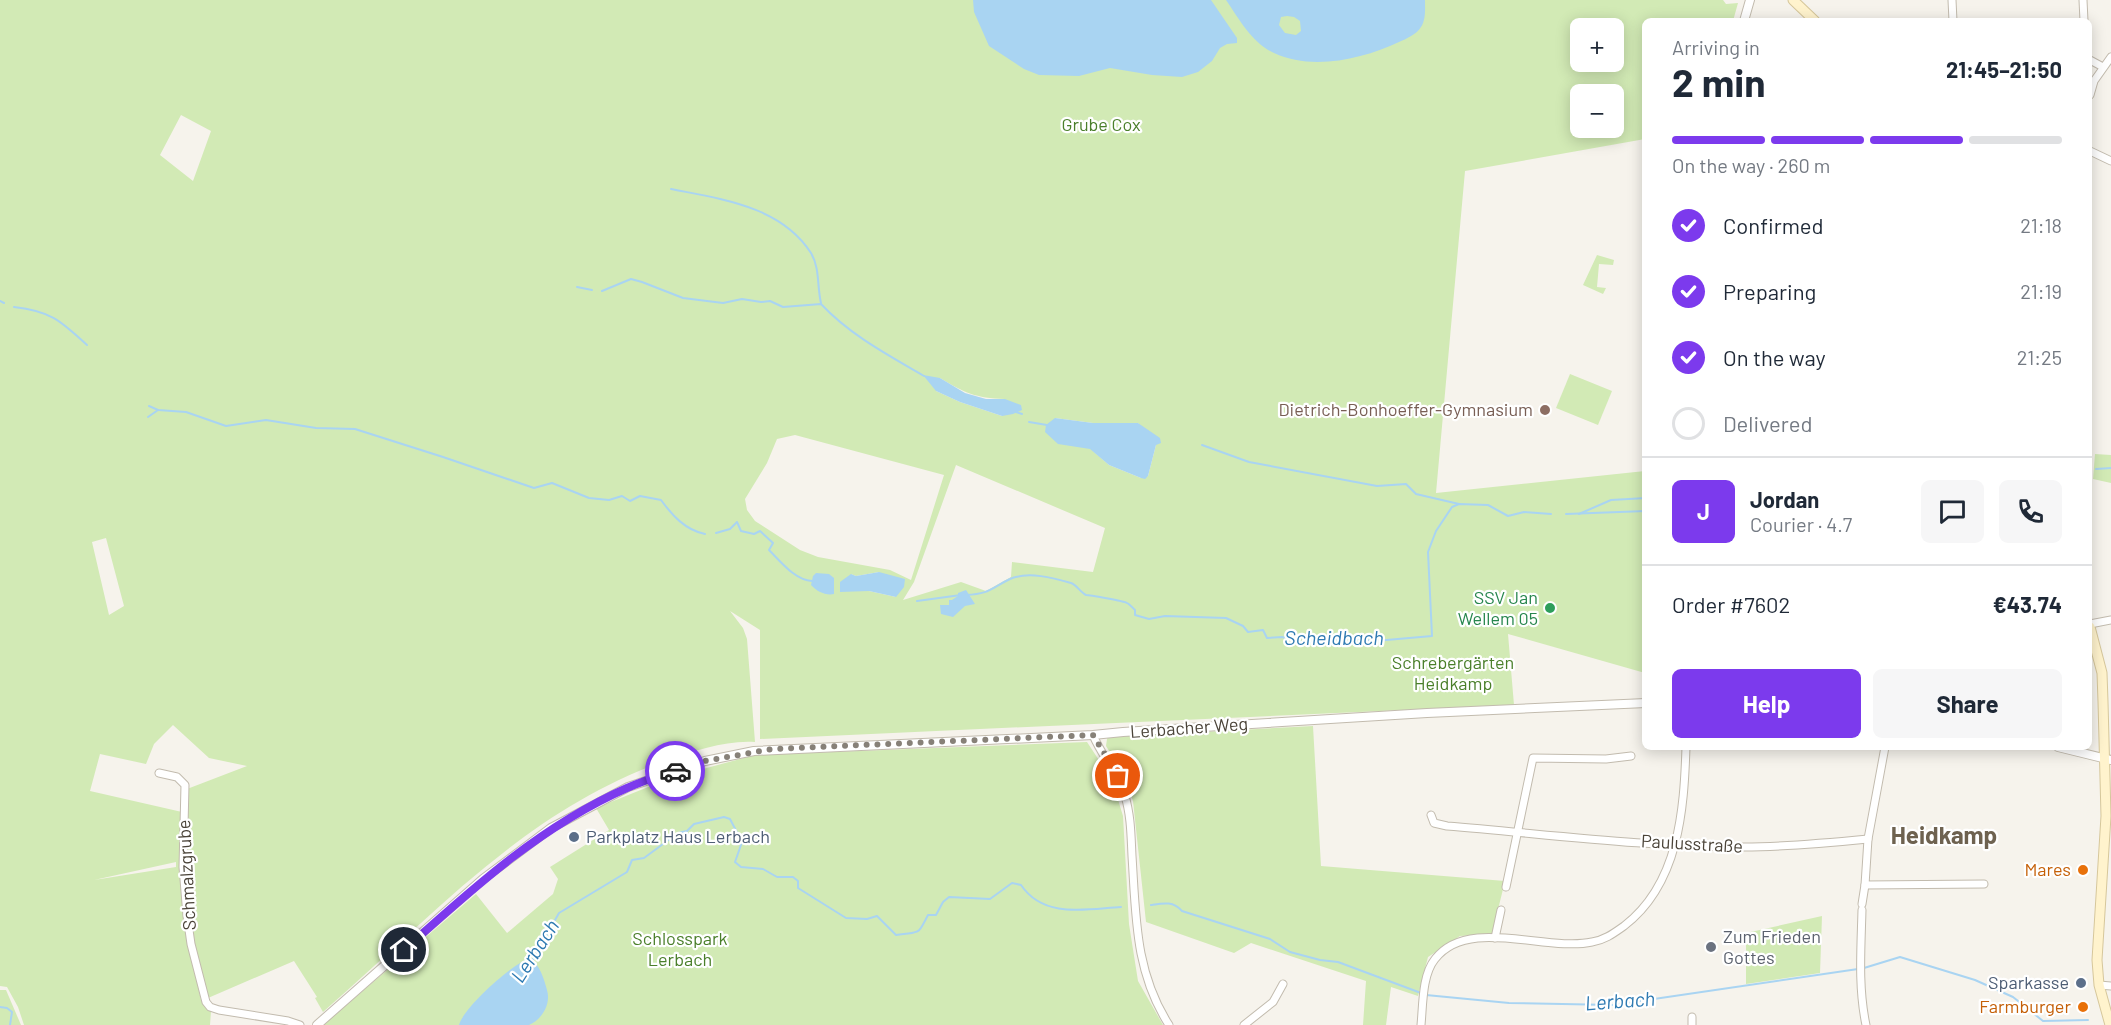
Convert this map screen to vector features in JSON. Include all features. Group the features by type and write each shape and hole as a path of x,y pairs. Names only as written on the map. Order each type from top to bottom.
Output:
{"main road":[{"path":"1793,0 1812,18"},
{"path":"2092,633 2102,674 2108,759 2107,876 2097,960 2100,986 2110,1025"}],"street":[{"path":"1745,18 1750,0"},
{"path":"1953,0 1953,18"},
{"path":"2083,0 2084,18"},
{"path":"2092,88 2094,81 2111,57"},
{"path":"2092,61 2103,67"},
{"path":"2092,152 2111,161"},
{"path":"2092,625 2111,620"},
{"name":"Lerbacher Weg","path":"317,1025 483,879 551,828 628,787 705,761 754,751 1093,735 1427,713 1642,703"},
{"path":"1093,735 1118,776 1125,796 1130,820 1138,945 1149,989 1169,1025"},
{"path":"1421,1025 1424,984 1434,959 1453,944 1471,938 1570,944 1592,942 1609,937 1634,918 1652,897 1665,874 1676,844 1685,786 1686,750"},
{"path":"1866,1025 1862,1007 1860,973 1862,907 1868,839 1884,750"},
{"path":"2070,750 2108,759"},
{"path":"1506,887 1533,758 1606,759 1631,756"},
{"name":"Schmalzgrube","path":"159,773 177,777 185,785 183,867 187,916 191,944 206,1002 219,1010 300,1025"},
{"name":"Paulusstraße","path":"1431,815 1434,823 1447,826 1745,848 1868,839"},
{"path":"1865,885 1984,884"},
{"path":"1495,938 1501,910"},
{"path":"1244,1025 1273,1002 1283,984"},
{"path":"2100,986 2111,986"}],"green space":[{"path":"0,0 1723,0 1726,4 1738,3 1734,18 1642,18 1642,140 1465,171 1436,493 1642,471 1642,672 1508,634 1514,705 760,739 760,630 730,611 743,628 747,639 755,742 722,744 667,760 616,781 569,807 483,869 323,1012 315,998 317,997 294,961 208,998 192,942 186,865 187,789 247,766 209,758 173,725 154,744 146,764 100,754 90,791 182,812 188,942 201,1000 211,1011 210,1025 24,1025 18,1007 7,987 0,986","holes":["181,115 211,131 193,181 160,155","940,378 971,394 1005,399 1002,416 936,391","1055,418 1093,423 1138,423 1156,445 1148,476 1141,478 1109,465","795,435 944,475 911,580 890,570 818,557 800,550 755,521 747,510 745,499 767,463 777,439","956,465 1105,528 1093,572 1012,562 1011,577 986,591 961,582 903,600 914,582","106,538 124,606 109,615 92,542","879,572 896,597 869,591 851,574 856,576","176,862 176,867 94,880"]},
{"path":"1597,255 1614,260 1613,265 1599,264 1597,287 1606,288 1603,294 1583,285"},
{"path":"1570,374 1612,391 1598,425 1556,408"},
{"path":"2095,454 2111,455 2111,483 2093,479"},
{"path":"1313,726 1321,866 1505,881 1492,934 1460,936 1428,957 1418,996 1391,987 1386,1025 1363,1025 1366,981 1251,943 1234,953 1146,922 1133,801 1122,771 1106,746 1108,737"},
{"name":"Schlosspark Lerbach","path":"1087,742 1112,780 1123,816 1129,924 1138,981 1163,1025 323,1025 476,894 507,933 553,894 558,879 550,867 609,830 596,808 673,777 755,755"},
{"path":"1822,916 1820,973 1746,984 1746,933"},
{"path":"0,990 6,990 21,1025 0,1025"}],"water":[{"path":"973,0 1211,0 1237,38 1237,43 1227,44 1220,48 1212,61 1198,72 1182,77 1110,68 1079,76 1039,75 1024,69 989,46 974,12"},
{"path":"1226,0 1425,0 1425,14 1419,30 1385,48 1337,61 1304,61 1266,49 1253,37","holes":["1281,17 1294,17 1300,21 1301,31 1296,35 1285,33 1279,25"]},
{"path":"923,375 940,378 965,393 986,399 1005,399 1021,405 1022,410 1002,416 960,402 936,391"},
{"path":"1055,418 1093,423 1138,423 1160,438 1161,443 1156,445 1148,476 1145,479 1141,478 1109,465 1090,449 1058,444 1045,432 1046,425"},
{"path":"879,572 905,579 904,587 896,597 869,591 840,592 840,582 851,574 856,576"},
{"path":"816,573 829,574 834,578 834,594 821,592 811,585"},
{"path":"966,590 975,604 965,606 953,617 941,614 940,605 949,605 949,600"},
{"path":"530,958 541,972 548,995 545,1010 538,1019 529,1025 459,1025 479,997 512,968"}],"waterway":[{"path":"671,189 748,207 783,225 798,237 814,259 821,303"},
{"path":"602,291 631,279 683,298 723,303 742,299 770,301 783,307 821,304 857,335 924,376"},
{"path":"577,287 592,290"},
{"path":"0,301 4,303"},
{"path":"14,307 37,311 54,318 87,345"},
{"path":"149,406 158,410 186,412 226,426 266,420 316,428 355,429 534,488 552,483 589,498 609,500 622,496 630,501 640,496 661,500 685,525 705,534"},
{"path":"148,417 158,410"},
{"path":"1016,412 1022,414"},
{"path":"1029,422 1047,425"},
{"path":"1202,445 1249,462 1377,486 1406,484 1416,494 1459,504"},
{"name":"Scheidbach","path":"2096,469 2111,468"},
{"name":"Scheidbach","path":"1579,514 1611,500 1642,498"},
{"name":"Scheidbach","path":"966,595 985,592 1017,577 1041,576 1071,583 1086,595 1127,603 1135,610 1135,615 1149,619 1165,616 1226,618 1243,626 1248,632 1263,630 1267,638 1282,637 1306,643 1350,638 1375,641 1432,636 1428,552 1436,531 1452,507 1459,504 1488,505 1508,516 1524,512 1551,514"},
{"name":"Scheidbach","path":"1566,514 1642,511"},
{"path":"716,533 730,529 737,522 741,531 754,534 760,531 773,543 769,550 783,565 794,574 812,581"},
{"name":"Scheidbach","path":"917,601 961,595"},
{"name":"Lerbach","path":"532,961 559,913 627,872 632,860 644,858 678,833 687,831 694,824 724,817 730,819 742,842 735,862 741,867 763,869 777,877 793,877 798,881 798,888 846,918 867,919 877,916 896,935 917,932 928,915 936,915 943,902 949,897 990,899 1012,883 1021,885 1030,896 1041,903 1066,910 1121,907"},
{"name":"Lerbach","path":"1151,905 1172,904 1182,911 1270,939 1290,952 1338,962 1421,993"},
{"name":"Lerbach","path":"1864,968 1900,957 1975,980 2013,997 2043,1021 2088,1020"},
{"name":"Lerbach","path":"1426,995 1509,1003 1613,1005 1858,969"},
{"name":"Lerbach","path":"0,1007 12,1012 10,1025"}],"way so far":[{"path":"675,771 705,761 772,749 1093,735 1118,776"}],"place":[{"name":"Dietrich-Bonhoeffer-Gymnasium","path":"1545,410"},
{"name":"SSV Jan Wellem 05","path":"1550,608"},
{"name":"Parkplatz Haus Lerbach","path":"574,837"},
{"name":"Mares","path":"2083,870"},
{"name":"Zum Frieden Gottes","path":"1711,947"},
{"name":"Sparkasse","path":"2081,983"},
{"name":"Farmburger","path":"2083,1007"}],"district":[{"name":"Heidkamp","path":"1944,836"}],"route":[{"path":"404,950 483,879 551,828 628,787 675,771"}],"park label":[{"name":"Grube Cox","path":"1101,125"},
{"name":"Schrebergärten Heidkamp","path":"1453,673"}]}
